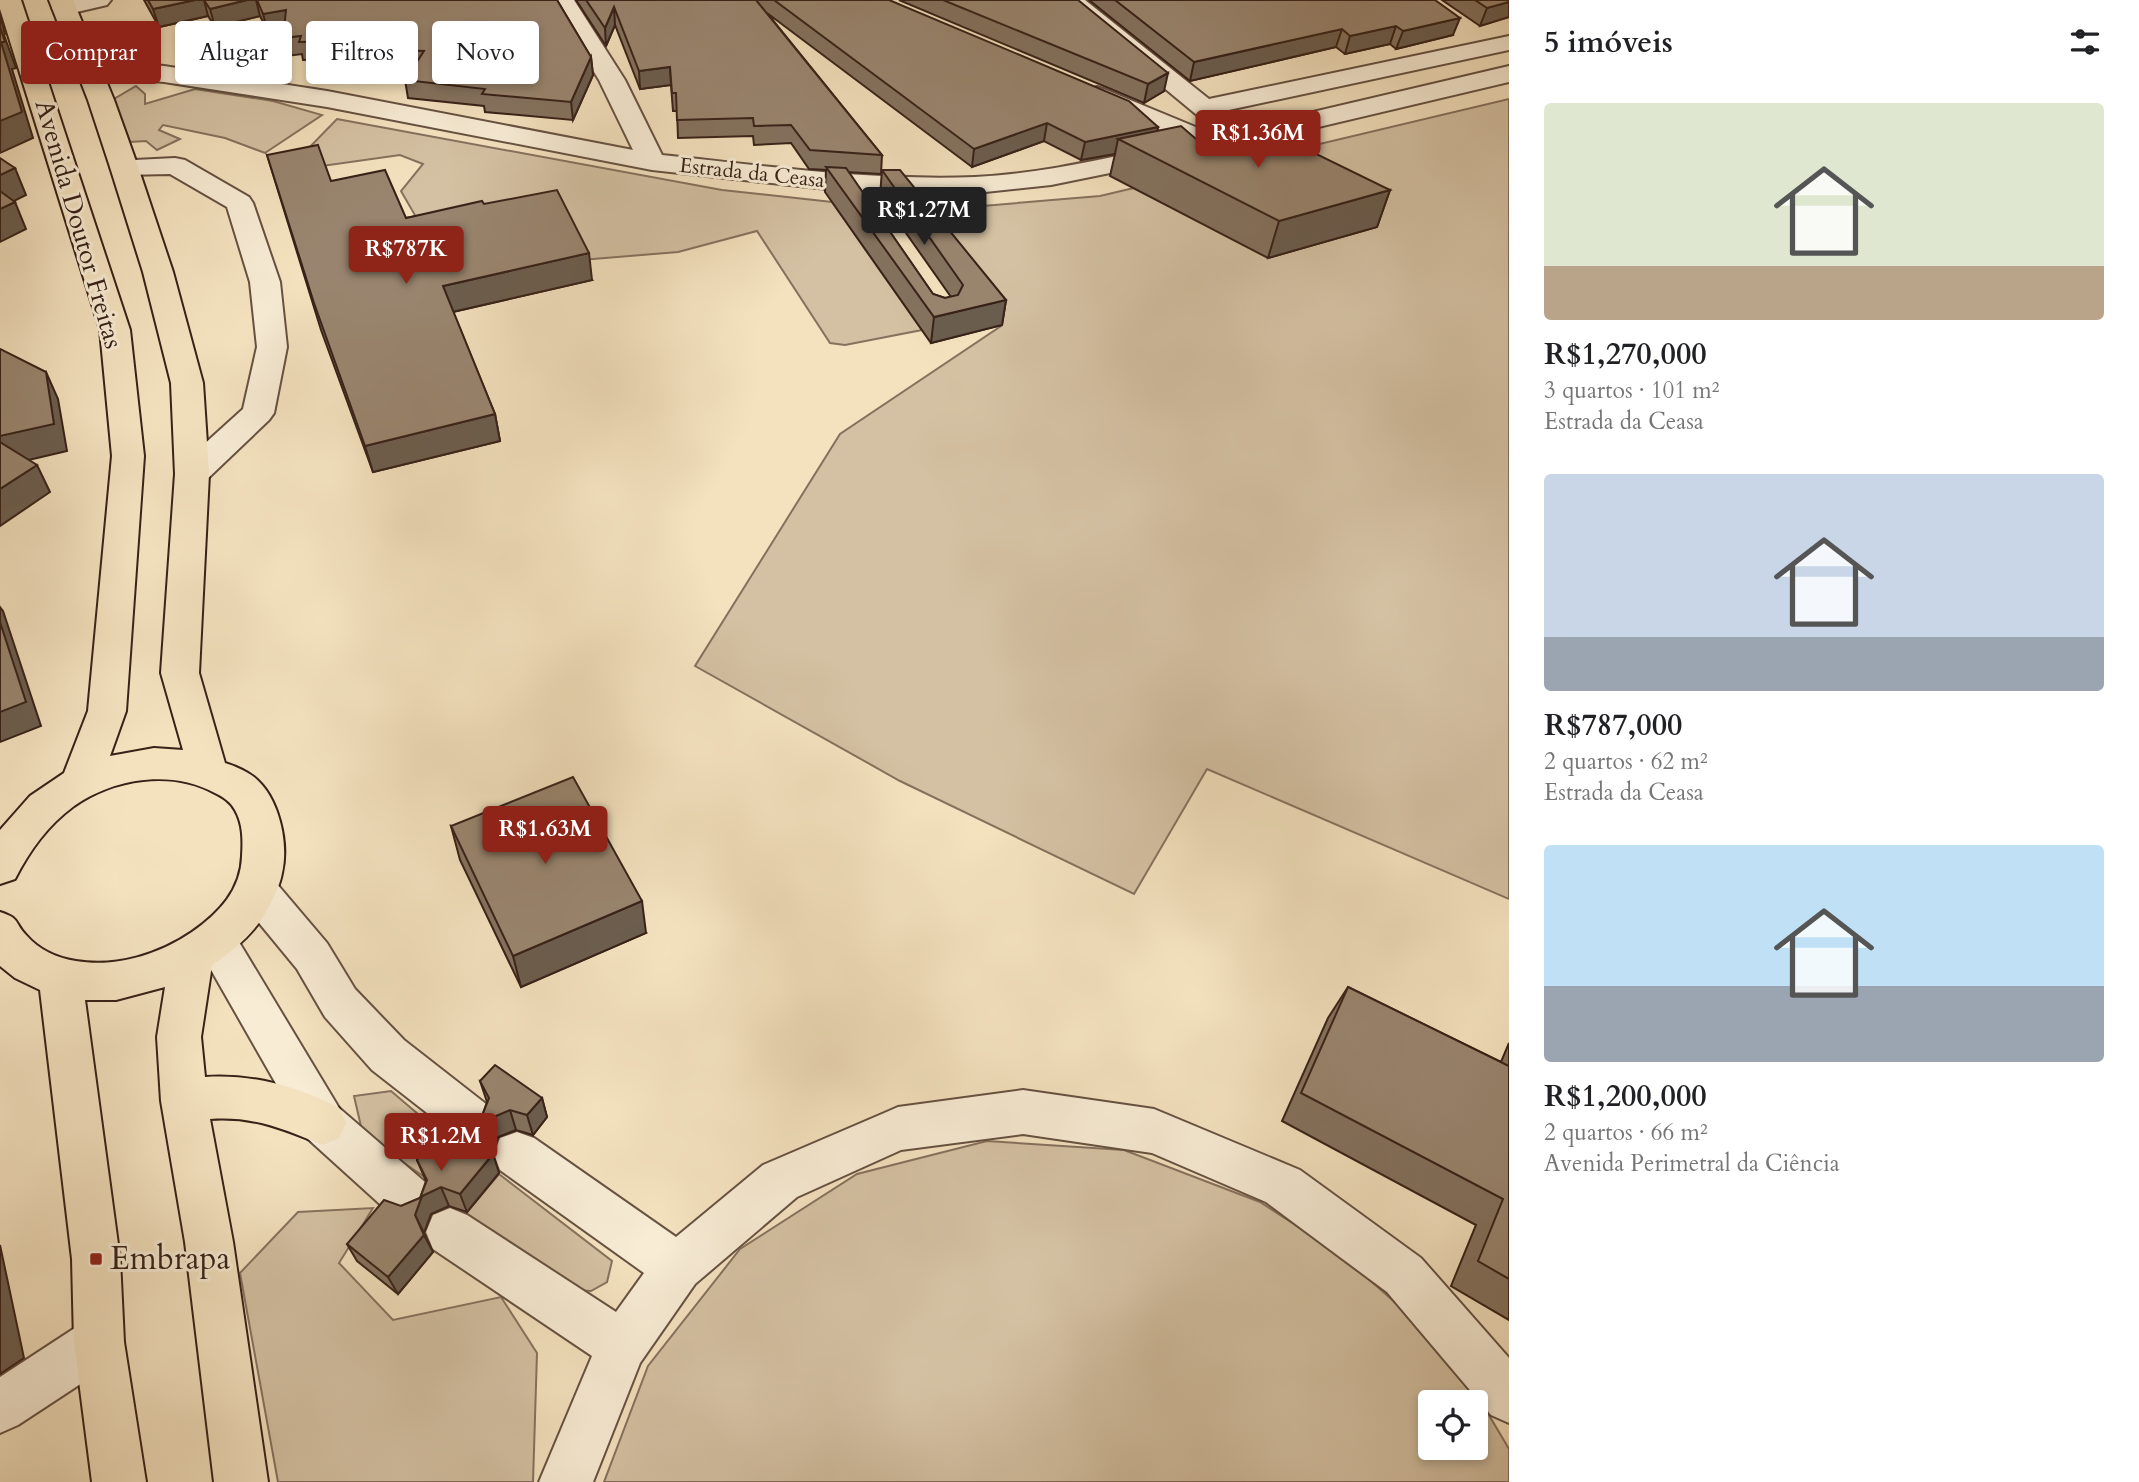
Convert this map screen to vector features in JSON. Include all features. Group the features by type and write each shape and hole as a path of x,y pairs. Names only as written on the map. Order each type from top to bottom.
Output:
{"main road":[{"name":"Avenida Doutor Freitas","path":"9,0 12,43"},
{"name":"Avenida Doutor Freitas","path":"62,4 69,21"},
{"name":"Avenida Doutor Freitas","path":"38,84 115,330 128,456 107,711 80,783"},
{"name":"Avenida Doutor Freitas","path":"93,84 158,272 187,383 192,474 180,673 208,771"},
{"path":"0,867 15,838 44,807 80,783 124,768 168,763 208,771 240,788 260,817 266,852 256,889 239,916 203,948 149,975 104,984 61,980 26,964 2,939 0,930"},
{"path":"203,948 179,1037 184,1101 209,1242 241,1482"},
{"path":"61,980 96,1259 99,1342 119,1482"},
{"path":"184,1101 213,1096 241,1096 271,1101 298,1110 323,1123"}],"street":[{"path":"62,4 99,0"},
{"path":"562,0 612,80 652,162"},
{"path":"1070,0 1241,138"},
{"path":"1461,27 1503,50"},
{"path":"1204,108 1503,50"},
{"name":"Estrada da Ceasa","path":"161,73 249,85 652,162 855,184 976,185 1051,177 1213,144 1509,74"},
{"path":"1072,85 1213,144"},
{"path":"124,167 175,166 239,203 265,282 272,347 258,413 192,474"},
{"path":"855,184 876,214"},
{"path":"256,889 312,956 340,1003 372,1038 388,1055 470,1119"},
{"path":"203,948 323,1123 409,1199"},
{"path":"566,1482 622,1346 678,1268 780,1181 898,1129 1023,1112 1154,1131 1283,1186 1404,1275 1509,1397"},
{"path":"517,1154 678,1268"},
{"path":"450,1231 622,1346"},
{"path":"0,1407 99,1342"}],"shaded area":[{"path":"136,86 145,94 145,104 195,89 273,101 322,115 265,153 225,138 163,125 159,130 180,139 157,150 146,141 130,142 114,99"},
{"path":"1509,99 1509,899 1207,769 1134,894 900,781 695,666 840,434 1001,326 911,212 1100,196"},
{"path":"337,119 722,190 832,202 922,330 845,345 830,343 757,231 678,252 581,260 416,217 401,191 423,164 400,155 322,166 301,156"},
{"path":"391,1091 452,1143 426,1178 363,1135 354,1096"},
{"path":"987,1141 1124,1150 1260,1202 1339,1253 1414,1319 1472,1390 1418,1390 1418,1460 1488,1460 1488,1414 1509,1449 1509,1482 604,1482 648,1366 740,1249 857,1174"},
{"path":"499,1174 612,1261 607,1282 591,1291 571,1290 462,1218"},
{"path":"373,1208 339,1263 393,1320 501,1297 537,1353 533,1482 278,1482 240,1273 298,1212"}],"building":[{"path":"148,0 195,0 153,9"},
{"path":"204,0 247,0 210,9"},
{"path":"257,0 557,0 591,57 571,102 482,94 485,89 441,84 539,84 539,21 432,21 432,83 418,81 418,60 424,51 418,51 418,21 306,21 306,42 299,42 301,36 292,37 292,21 285,21 286,10 263,14"},
{"path":"586,0 756,0 882,155 810,150 791,125 754,126 753,118 677,120 676,93 672,93 670,67 639,71 614,7 605,28"},
{"path":"774,0 889,0 1129,101 1158,127 1085,142 1047,123 974,149"},
{"path":"943,0 1078,0 1168,73 1148,84"},
{"path":"1115,0 1435,0 1460,18 1403,31 1396,26 1350,36 1342,29 1194,62"},
{"path":"1475,0 1509,0 1509,2 1487,8"},
{"path":"0,27 5,42 1,42 22,112 0,121"},
{"path":"1257,125 1390,190 1279,221 1118,139 1181,126 1196,139"},
{"path":"318,145 331,181 385,170 406,218 482,201 484,204 557,190 589,253 443,286 495,414 365,446 314,303 267,155"},
{"path":"0,158 15,168 0,175"},
{"path":"826,167 846,168 933,294 945,298 958,295 963,285 882,170 900,170 1006,300 934,317"},
{"path":"0,191 15,202 0,209"},
{"path":"0,349 46,372 54,424 0,436"},
{"path":"0,442 37,465 0,489"},
{"path":"0,622 26,702 0,712"},
{"path":"573,777 642,901 513,956 451,826"},
{"path":"1348,987 1509,1066 1509,1279 1478,1261 1503,1199 1301,1093"},
{"path":"495,1065 542,1098 527,1115 510,1110 491,1118 485,1136 493,1154 460,1194 441,1187 422,1196 415,1215 424,1235 388,1277 347,1244 384,1200 401,1206 420,1198 427,1180 417,1160 449,1118 464,1124 482,1116 489,1098 480,1081"}],"place":[{"name":"Embrapa","path":"96,1259"}]}
